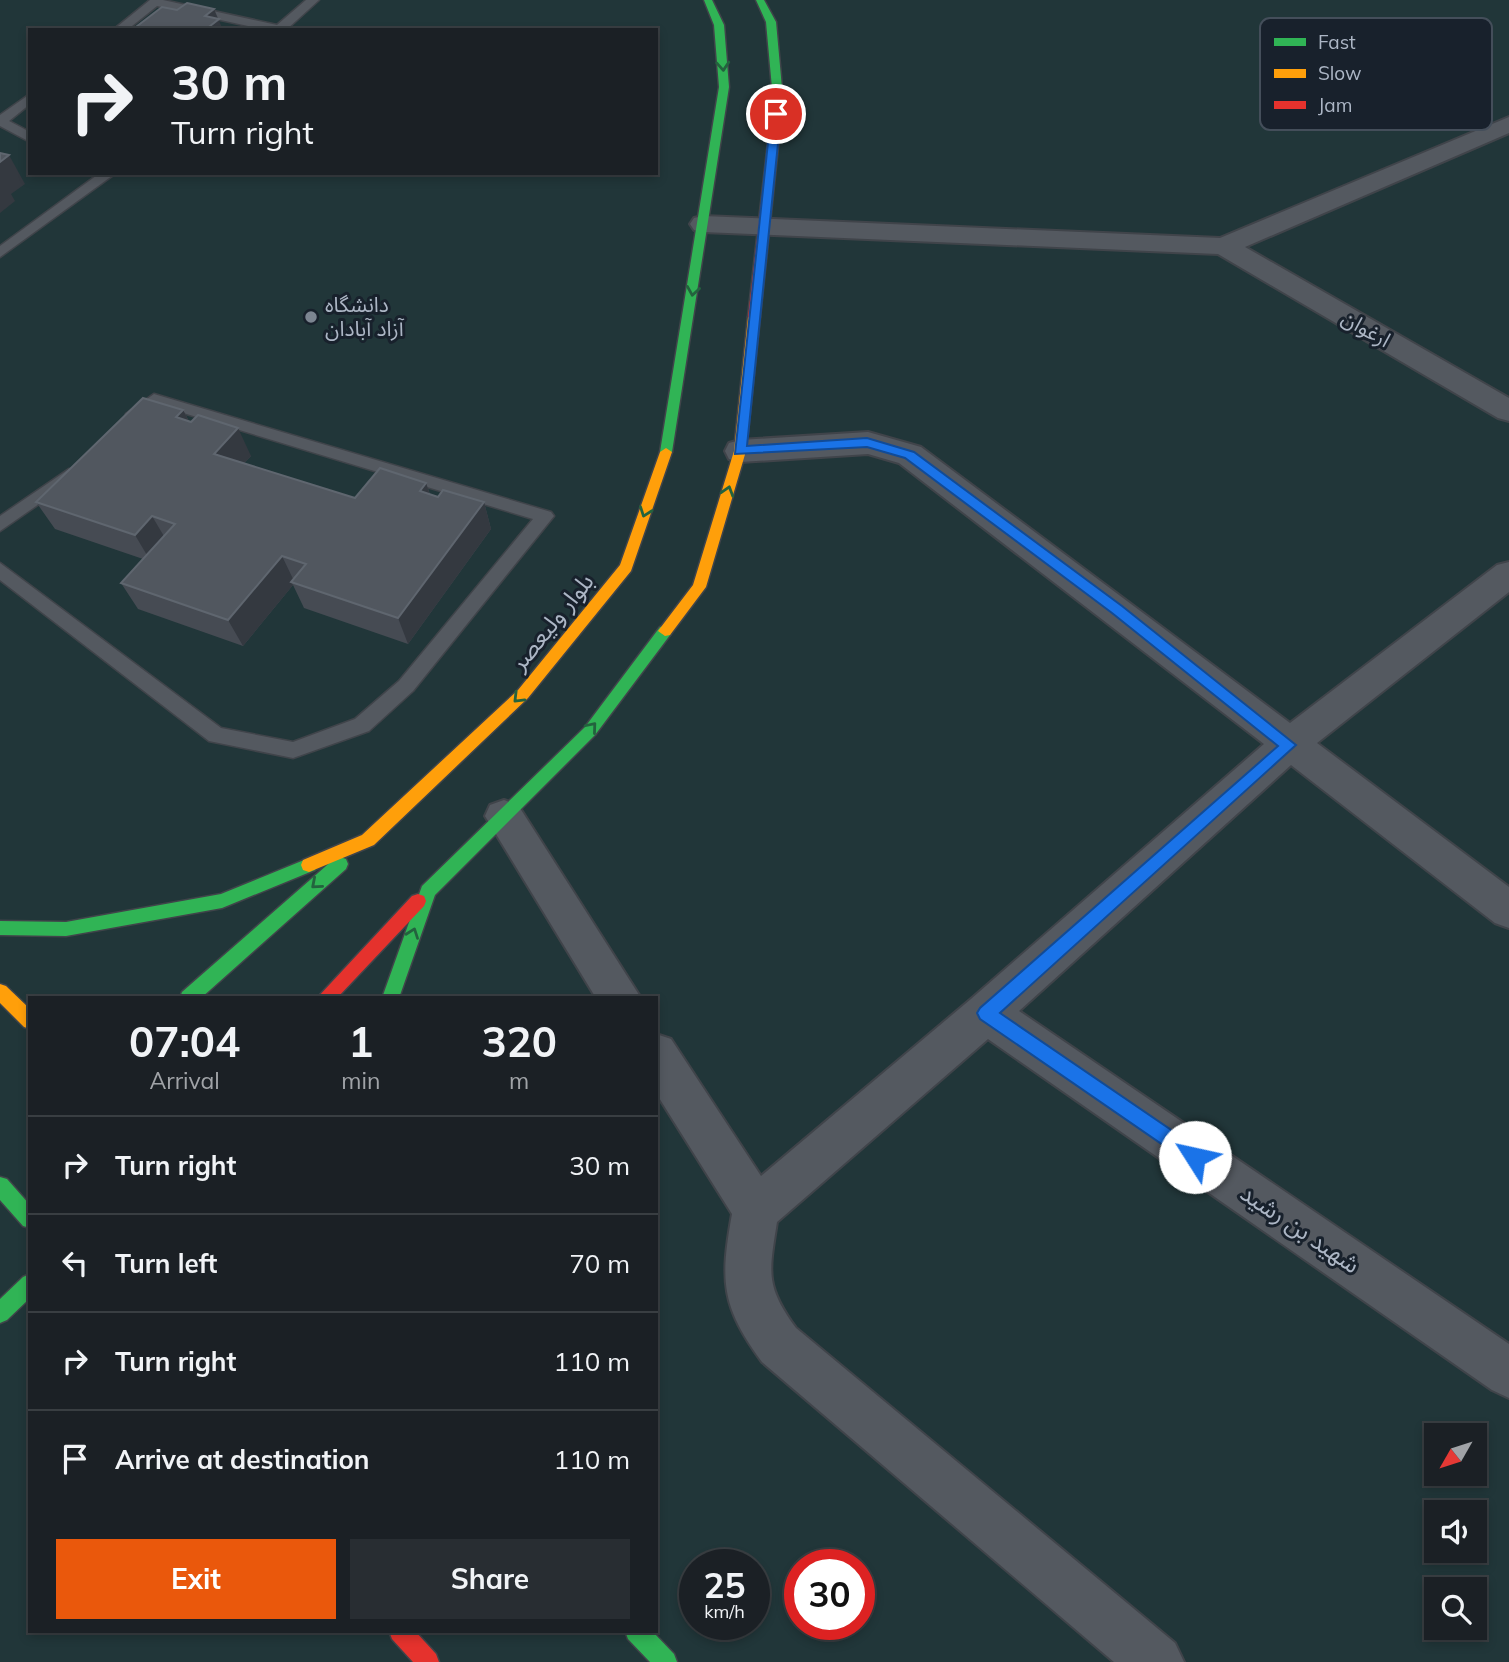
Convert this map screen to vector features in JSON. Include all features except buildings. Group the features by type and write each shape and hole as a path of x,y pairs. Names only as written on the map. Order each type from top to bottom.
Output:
{"street":[{"name":"بلوار ولیعصر","path":"0,928 66,929 222,901 368,840 523,694 626,567 669,444 724,87 719,25 708,0"},
{"path":"327,996 428,891 590,731 699,587 740,451 779,87 771,22 760,0"},
{"path":"703,224 764,224 1224,246 1509,124"},
{"name":"ارغوان","path":"1224,246 1509,411"},
{"path":"740,451 867,443 910,455 1117,610 1288,745 1509,910"},
{"path":"1156,1662 779,1345 756,1316 745,1277 756,1210 986,1013 1288,745 1509,574"},
{"path":"504,816 619,996"},
{"path":"190,996 368,840"},
{"path":"391,996 428,891"},
{"path":"0,992 28,1019"},
{"name":"شهید بن رشید","path":"986,1013 1509,1373"},
{"path":"658,1057 756,1210"},
{"path":"0,1186 28,1217"},
{"path":"0,1313 28,1286"},
{"path":"402,1633 428,1662"},
{"path":"638,1633 666,1662"}],"lane":[{"path":"280,28 313,0"},
{"path":"122,28 156,1 275,28"},
{"path":"28,100 0,121 28,137"},
{"path":"0,253 106,175"},
{"path":"0,570 216,735 293,750 362,725 406,686 545,516 154,399 114,434"},
{"path":"0,525 85,461"}],"green space":[{"path":"0,0 1509,0 1509,1662 0,1662"}],"traffic: fast":[{"path":"666,452 724,87 719,25 708,0"},
{"path":"760,0 771,22 778,99"},
{"path":"391,996 428,891 590,731 665,631"},
{"path":"190,996 340,864"},
{"path":"0,928 66,929 222,901 309,865"},
{"path":"0,1186 28,1217"},
{"path":"0,1313 28,1286"},
{"path":"638,1633 666,1662"}],"traffic: slow":[{"path":"665,631 699,587 740,451 754,317"},
{"path":"309,865 368,840 523,694 626,567 666,452"},
{"path":"0,992 28,1019"}],"traffic: jam":[{"path":"754,317 778,99"},
{"path":"327,996 418,901"},
{"path":"402,1633 428,1662"}],"place":[{"name":"دانشگاه آزاد آبادان","path":"311,317"}],"route":[{"path":"776,114 740,451 867,443 910,455 1117,610 1288,745 986,1013 1195,1157"}]}
